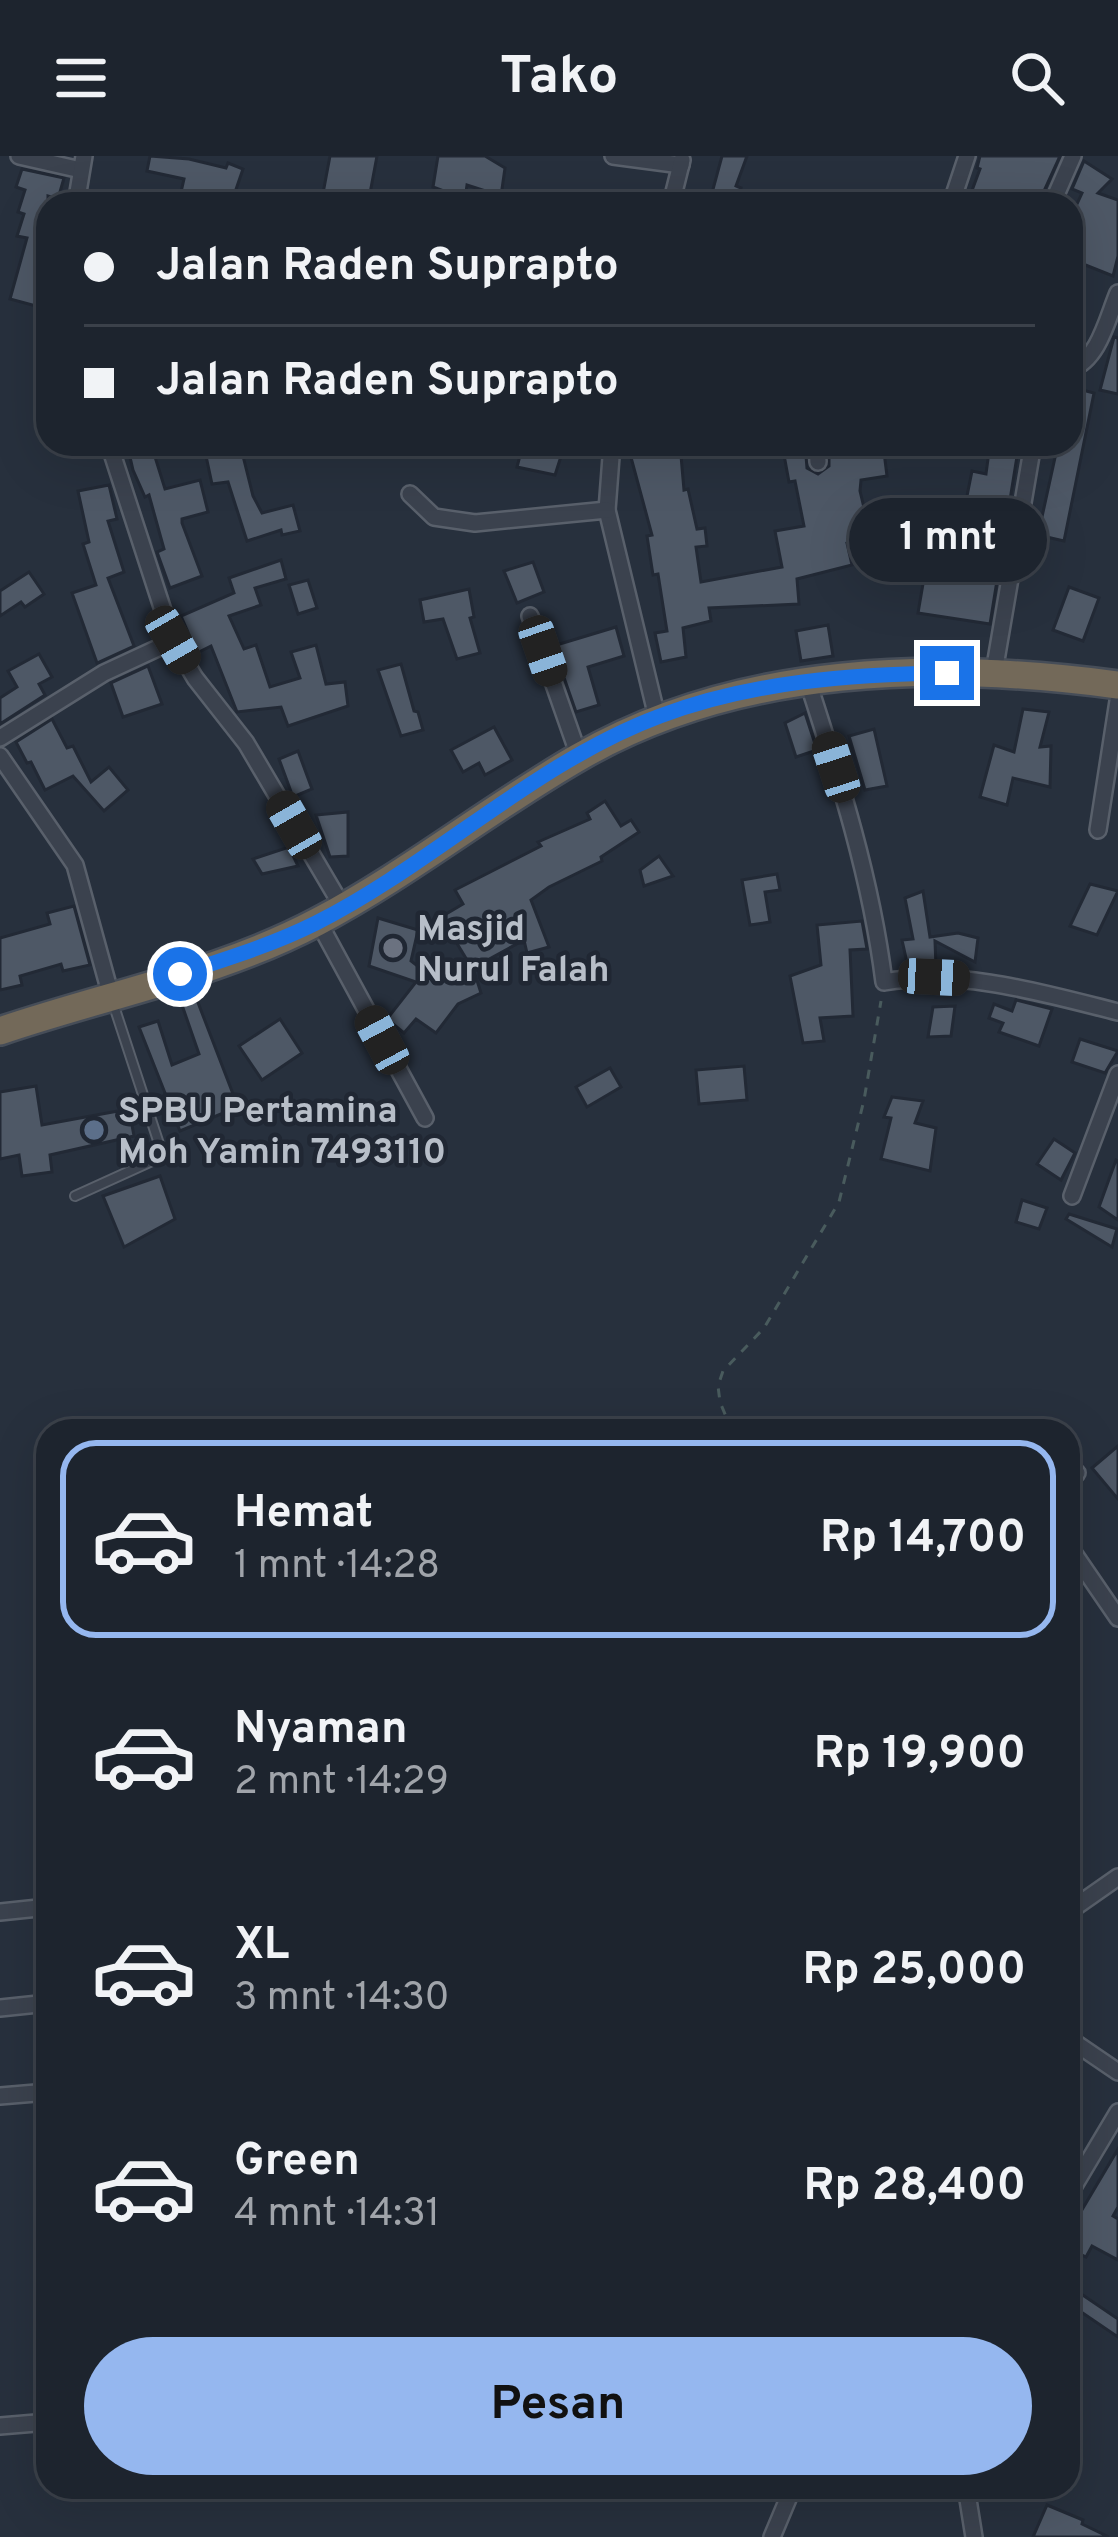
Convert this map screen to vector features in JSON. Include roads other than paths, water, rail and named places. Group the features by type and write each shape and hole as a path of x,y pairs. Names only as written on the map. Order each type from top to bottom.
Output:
{"highway":[{"path":"0,1031 249,952 330,914 579,757 657,717 730,694 900,674 994,672 1118,685"}],"street":[{"path":"19,156 82,163"},
{"path":"613,156 682,161 674,192"},
{"path":"955,192 968,156"},
{"path":"1057,192 1073,156"},
{"path":"1083,364 1093,353 1118,293"},
{"path":"113,456 173,640 191,672 246,743 424,1118"},
{"path":"611,456 607,509 657,717"},
{"path":"818,456 818,462"},
{"path":"994,672 1031,456"},
{"path":"410,494 434,517 475,523 607,509"},
{"path":"530,616 579,757"},
{"path":"0,737 104,673 173,640"},
{"path":"808,682 850,810 877,925 884,982 968,979 1118,1012"},
{"path":"1097,830 1118,701"},
{"path":"0,756 75,865 111,996"},
{"path":"1072,1196 1118,1074"},
{"path":"1080,1563 1118,1618"},
{"path":"1080,1904 1118,1877"},
{"path":"0,1912 36,1908"},
{"path":"0,2008 36,2004"},
{"path":"1080,2046 1118,2072"},
{"path":"0,2096 36,2093"},
{"path":"1080,2176 1118,2112"},
{"path":"0,2426 36,2423"},
{"path":"772,2537 789,2499"},
{"path":"967,2499 974,2537"}],"lane":[{"path":"75,1196 160,1160 164,1154 111,996"}],"place":[{"name":"Masjid Nurul Falah","path":"393,948"},
{"name":"SPBU Pertamina Moh Yamin 7493110","path":"94,1130"}]}
